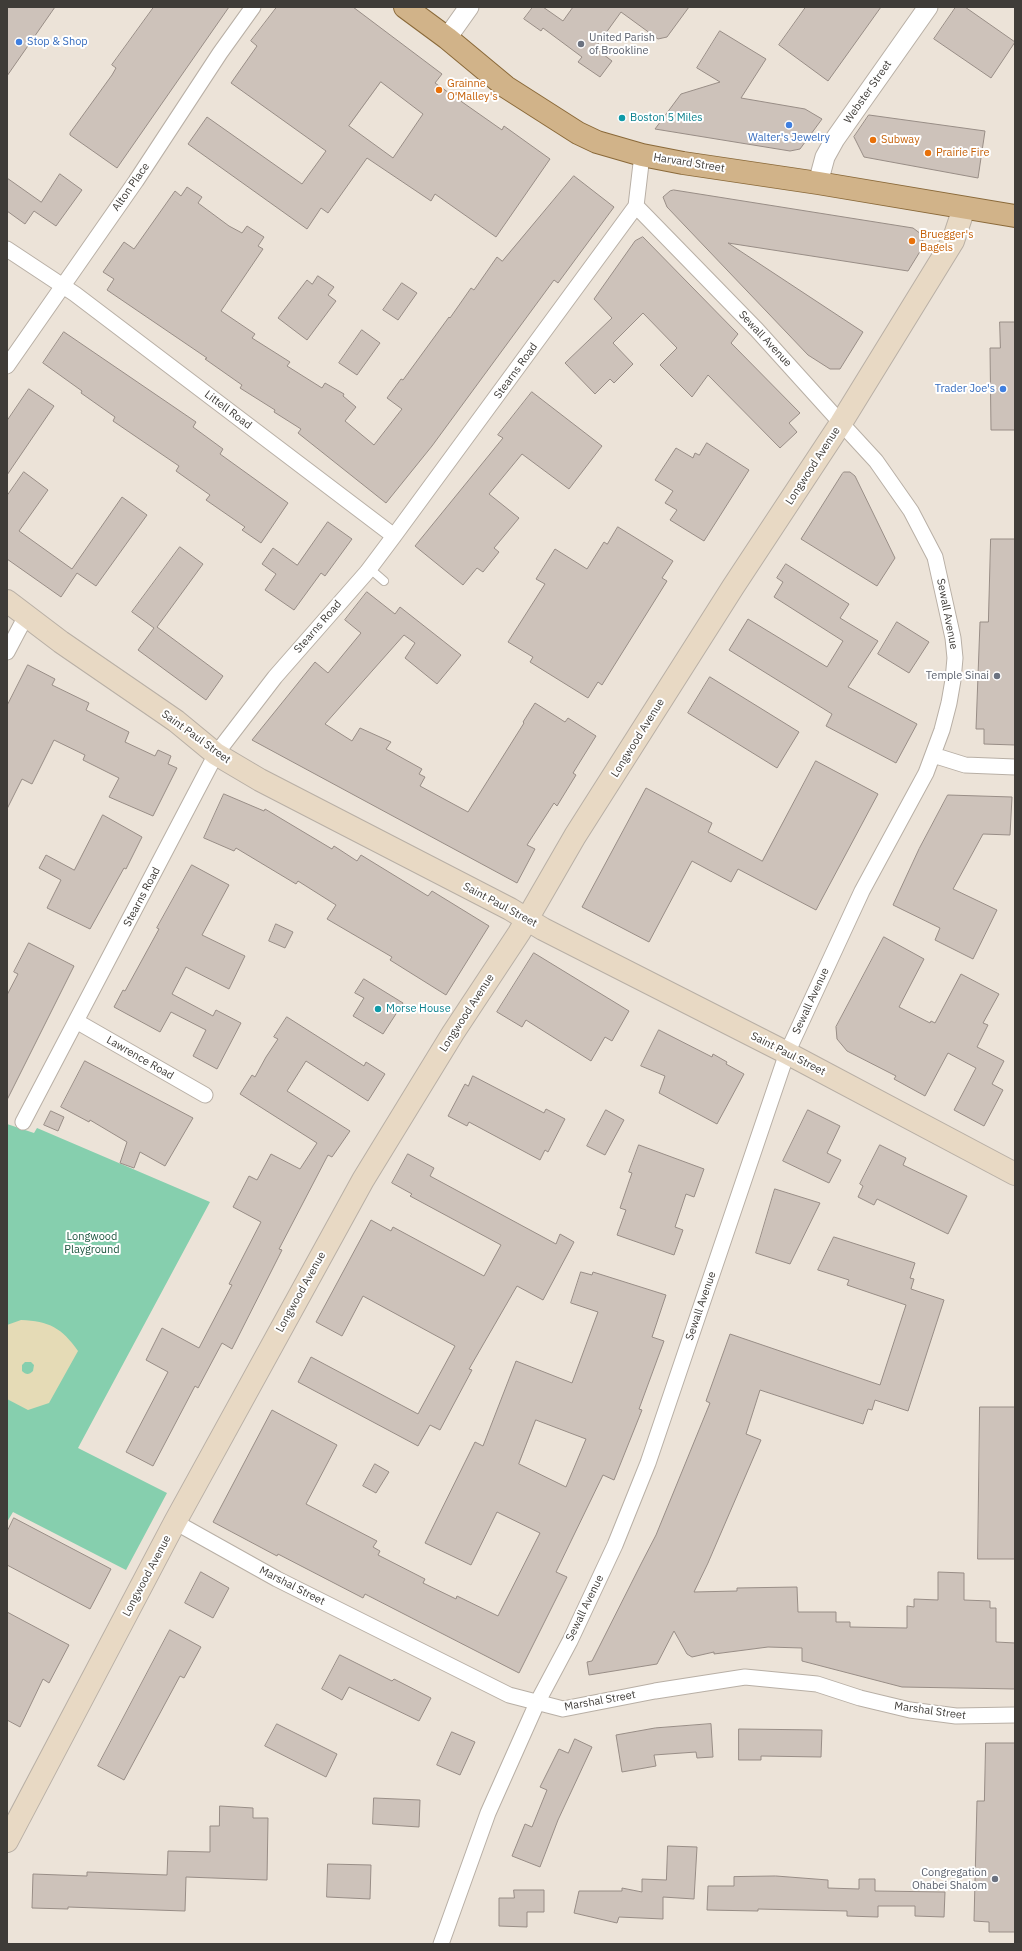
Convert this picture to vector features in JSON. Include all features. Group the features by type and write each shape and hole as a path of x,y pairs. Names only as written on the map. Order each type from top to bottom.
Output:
{"main road":[{"name":"Harvard Street","path":"405,7 447,38 506,87 578,133 597,142 642,155 1015,216"},
{"name":"Longwood Avenue","path":"7,1841 175,1522 363,1180 453,1033 527,919 575,836 729,594 841,423 953,241 964,208"},
{"name":"Saint Paul Street","path":"7,601 61,642 176,721 216,754 260,780 787,1053 1015,1174"}],"street":[{"name":"Alton Place","path":"7,366 136,181 220,53 253,7"},
{"path":"447,38 469,7"},
{"name":"Webster Street","path":"818,183 825,157 836,139 928,7"},
{"name":"Stearns Road","path":"23,1122 216,754 275,676 369,568 394,536 636,206 642,155"},
{"name":"Sewall Avenue","path":"441,1944 488,1813 537,1703 570,1641 615,1545 648,1463 787,1053 862,891 917,791 933,755 949,703 955,658 953,638 935,557 911,511 876,461 757,330 636,206"},
{"name":"Littell Road","path":"7,249 62,287 75,294 394,536"},
{"path":"7,652 26,616"},
{"path":"933,755 966,765 1015,767"},
{"name":"Lawrence Road","path":"76,1021 205,1095"},
{"name":"Marshal Street","path":"175,1522 277,1579 502,1692 537,1703 563,1709 655,1691 745,1677 817,1684 860,1698 910,1710 956,1716 1015,1715"}],"lane":[{"path":"369,568 384,581"}],"green space":[{"name":"Longwood Playground","path":"7,1124 34,1133 37,1128 210,1202 78,1448 167,1493 126,1570 13,1512 7,1522"}],"sand":[{"path":"21,1320 47,1324 60,1331 78,1351 49,1403 28,1410 7,1399 7,1325","holes":["25,1362 31,1362 34,1365 33,1371 29,1374 22,1371 22,1365"]}],"building":[{"name":"Stop & Shop","path":"7,7 55,7 7,76"},
{"path":"154,7 229,7 117,168 70,135 70,133 112,75 116,68 112,65"},
{"path":"277,7 353,7 442,74 435,83 502,130 504,126 550,159 496,237 435,194 431,201 367,158 328,213 321,208 307,229 188,144 207,117 302,184 326,151 231,83 257,46 251,41","holes":["381,82 423,114 393,158 349,126"]},
{"name":"United Parish of Brookline","path":"533,7 543,7 563,21 573,7 689,7 667,37 658,39 621,12 595,48 612,61 600,77 578,62 582,57 543,28 541,31 524,19"},
{"path":"806,7 881,7 828,81 779,45"},
{"path":"956,7 965,7 1015,42 991,78 934,39"},
{"path":"720,31 766,59 741,98 805,109 822,119 800,149 790,151 655,129 681,94 720,82 697,68"},
{"path":"869,115 985,131 978,178 864,157 854,137"},
{"path":"60,174 82,190 56,226 34,211 25,224 7,211 7,178 41,202"},
{"path":"574,176 614,207 558,283 554,280 432,446 386,503 298,433 301,429 274,412 275,410 240,388 242,385 205,359 207,358 107,290 114,279 103,272 124,242 134,249 175,191 181,196 187,187 202,197 198,203 229,226 242,233 247,226 264,237 258,246 263,249 221,311 255,334 252,338 290,362 287,366 322,388 325,383 344,394 343,396 356,407 345,421 374,445 402,409 387,398 401,379 403,380 471,288 474,290 497,257 502,261"},
{"path":"674,190 913,228 921,234 924,245 908,271 728,243 863,332 840,369 830,369 808,355 667,207 663,197 670,191"},
{"path":"643,237 738,334 731,343 800,413 789,423 797,432 780,448 708,375 692,397 660,365 677,348 643,313 613,343 633,364 614,383 610,379 595,394 565,363 612,318 594,299 635,241"},
{"path":"318,276 334,287 328,295 336,301 307,340 278,318 307,280 312,284"},
{"path":"402,283 417,293 398,320 383,310"},
{"name":"Trader Joe's","path":"1000,322 1015,322 1015,430 991,430 990,348 1000,348"},
{"path":"362,330 380,343 357,375 339,363"},
{"path":"64,332 196,422 193,427 223,449 220,454 288,503 261,543 242,530 245,527 206,500 210,495 176,471 179,466 113,421 115,417 81,393 82,391 43,363"},
{"path":"29,389 54,406 7,475 7,421"},
{"path":"532,392 602,446 569,489 522,454 489,494 519,518 494,548 499,552 483,572 477,568 463,585 415,546 503,438 498,435"},
{"path":"707,443 749,470 704,541 670,520 677,510 665,503 673,491 655,480 676,448 693,458 695,453 699,455"},
{"path":"24,472 48,490 19,531 72,569 122,497 147,515 96,586 77,573 61,597 7,559 7,496"},
{"path":"844,472 850,472 855,476 895,558 877,586 801,539"},
{"path":"328,522 352,539 325,576 321,573 294,610 265,590 276,574 262,564 273,548 297,565"},
{"path":"618,527 673,561 662,578 667,581 602,685 598,682 588,698 530,662 533,657 508,642 545,584 536,579 555,549 587,569 604,542 607,544"},
{"name":"Temple Sinai","path":"991,539 1015,539 1015,745 984,744 984,729 976,729 980,622 988,622"},
{"path":"180,547 203,564 157,627 223,676 206,700 138,650 154,628 132,612"},
{"path":"786,564 849,604 840,618 878,641 848,687 917,724 896,763 826,726 832,714 729,650 748,619 827,667 843,641 774,597 783,582 777,578"},
{"path":"367,592 395,614 400,607 461,655 437,684 405,658 415,643 404,635 325,724 352,741 360,728 391,742 386,749 422,769 419,774 425,777 420,786 468,812 535,703 565,722 568,718 596,736 573,773 576,775 557,806 554,803 527,845 535,849 517,883 252,740 315,662 328,673 361,633 345,620"},
{"path":"897,622 929,642 909,673 878,654"},
{"path":"28,665 55,679 52,685 89,703 86,710 129,732 125,742 155,756 158,750 171,756 168,764 177,768 153,816 109,797 119,778 83,760 85,755 54,740 32,784 22,779 7,809 7,706"},
{"path":"710,677 799,732 777,768 688,713"},
{"path":"816,761 878,794 816,910 738,869 731,882 692,861 649,942 582,907 646,788 712,823 708,832 762,861"},
{"path":"224,794 264,811 265,809 332,849 334,846 357,861 361,855 428,896 432,891 489,926 446,995 390,960 392,957 327,919 336,905 298,881 296,884 236,848 234,851 204,838"},
{"path":"948,795 1012,797 1010,835 983,834 953,889 997,910 973,959 935,940 940,928 893,905 919,849"},
{"path":"103,815 142,837 126,869 124,868 90,929 47,908 61,880 39,868 46,855 74,870"},
{"path":"192,865 229,885 202,935 245,956 229,989 186,967 172,994 213,1016 216,1010 241,1023 217,1069 193,1056 206,1030 171,1012 160,1032 114,1007 123,990 125,991 159,929 157,928"},
{"path":"276,924 293,932 285,948 269,941"},
{"path":"884,937 924,959 899,1007 930,1023 931,1021 935,1023 961,974 999,994 983,1023 988,1025 977,1047 1004,1061 992,1084 1003,1090 984,1126 954,1110 976,1068 948,1053 925,1096 894,1079 896,1076 847,1051 837,1039 836,1027"},
{"path":"29,943 74,966 7,1100 7,995 18,974 14,972"},
{"path":"534,953 629,1011 612,1041 605,1037 591,1061 526,1020 522,1027 497,1012"},
{"name":"Morse House","path":"364,979 403,1003 383,1034 353,1016 364,998 355,993"},
{"path":"287,1017 364,1066 366,1062 385,1074 368,1101 306,1061 287,1091 350,1131 332,1157 328,1155 279,1249 282,1250 232,1349 222,1343 198,1388 195,1386 153,1466 126,1452 168,1372 146,1360 162,1328 199,1348 232,1285 229,1284 261,1222 233,1207 249,1176 257,1180 271,1154 300,1169 317,1143 240,1094 252,1075 255,1077 278,1039 274,1037"},
{"path":"659,1030 712,1057 713,1054 727,1062 726,1064 744,1074 717,1124 659,1093 665,1076 641,1066"},
{"path":"85,1061 193,1118 165,1166 140,1152 134,1168 120,1163 127,1142 90,1120 89,1122 61,1107"},
{"path":"473,1076 544,1113 546,1109 565,1119 548,1152 545,1150 540,1160 469,1122 467,1126 448,1116 465,1084 468,1086"},
{"path":"606,1110 624,1120 605,1155 587,1146"},
{"path":"808,1110 840,1126 827,1153 841,1160 829,1183 783,1161"},
{"path":"51,1111 64,1117 58,1131 44,1125"},
{"path":"639,1145 704,1169 694,1197 686,1194 675,1227 683,1230 674,1255 617,1235 626,1210 620,1208 632,1173 629,1172"},
{"path":"880,1145 906,1158 903,1165 967,1196 948,1234 877,1199 874,1205 858,1197 863,1186 860,1184"},
{"path":"408,1154 434,1168 430,1176 556,1244 560,1234 574,1242 543,1300 517,1286 469,1369 472,1370 440,1430 430,1425 418,1446 298,1382 311,1357 418,1414 455,1346 363,1296 342,1336 316,1322 371,1220 391,1231 393,1227 484,1276 501,1245 410,1196 412,1194 392,1183"},
{"path":"775,1189 820,1203 790,1264 756,1253"},
{"path":"834,1237 915,1263 910,1278 914,1279 911,1289 944,1300 908,1411 875,1400 872,1410 868,1409 863,1424 760,1390 746,1434 761,1440 694,1592 737,1591 737,1588 797,1587 798,1612 836,1612 836,1622 850,1622 850,1627 907,1628 907,1606 914,1607 914,1599 938,1600 938,1572 964,1573 964,1600 990,1601 990,1608 996,1608 996,1642 1015,1643 1015,1689 902,1687 802,1661 802,1648 768,1647 714,1654 714,1652 692,1657 687,1654 674,1631 657,1664 589,1675 587,1662 592,1661 656,1535 710,1403 706,1401 730,1334 880,1385 906,1305 847,1285 849,1280 818,1270"},
{"path":"581,1272 592,1275 593,1272 666,1295 652,1337 664,1341 639,1409 642,1410 614,1480 603,1475 556,1572 567,1577 519,1673 365,1594 363,1598 278,1554 277,1556 213,1522 272,1410 337,1445 306,1504 377,1541 373,1547 380,1551 378,1555 425,1579 423,1583 456,1599 457,1596 498,1616 540,1533 497,1512 471,1565 425,1543 475,1442 483,1446 516,1361 572,1383 598,1312 571,1303","holes":["536,1420 586,1439 566,1487 519,1464"]},
{"path":"980,1407 1015,1407 1015,1559 978,1559"},
{"path":"375,1464 389,1472 376,1493 363,1486"},
{"path":"14,1518 111,1569 90,1609 7,1565 7,1532"},
{"path":"201,1572 229,1588 213,1618 185,1603"},
{"path":"7,1612 69,1645 49,1683 43,1679 20,1727 7,1720"},
{"path":"170,1630 201,1647 184,1678 180,1676 124,1780 98,1766"},
{"path":"340,1655 392,1681 394,1679 431,1698 419,1721 349,1687 342,1700 322,1689"},
{"path":"277,1724 337,1754 326,1777 265,1746"},
{"path":"711,1724 713,1757 697,1758 696,1752 654,1755 656,1766 622,1772 616,1735 655,1728"},
{"path":"739,1729 822,1730 821,1757 761,1756 761,1760 739,1760"},
{"path":"452,1732 475,1742 460,1775 437,1765"},
{"path":"575,1739 592,1747 558,1820 540,1867 512,1856 525,1824 532,1827 547,1790 540,1787 559,1749 568,1753"},
{"path":"986,1743 1015,1743 1015,1932 989,1932 989,1922 974,1921 977,1801 984,1801"},
{"path":"374,1798 420,1800 419,1827 373,1824"},
{"path":"220,1806 253,1808 253,1818 268,1818 267,1880 186,1877 185,1911 68,1907 68,1909 32,1908 33,1874 87,1876 87,1872 167,1875 168,1851 210,1852 210,1826 219,1826"},
{"path":"668,1846 697,1847 694,1899 663,1897 663,1919 619,1917 617,1923 574,1913 579,1891 622,1891 622,1888 642,1892 642,1879 666,1880"},
{"path":"328,1864 371,1865 370,1899 327,1897"},
{"path":"776,1876 828,1880 828,1888 859,1889 859,1879 875,1879 875,1891 945,1892 944,1917 915,1916 915,1906 878,1906 878,1917 847,1916 847,1911 758,1909 758,1911 707,1910 708,1886 734,1886 734,1877"},
{"path":"514,1890 544,1890 544,1912 527,1912 527,1927 499,1926 499,1898 514,1898"}],"place":[{"name":"Stop & Shop","path":"19,42"},
{"name":"United Parish of Brookline","path":"581,44"},
{"name":"Grainne O'Malley's","path":"439,90"},
{"name":"Boston 5 Miles","path":"622,118"},
{"name":"Walter's Jewelry","path":"789,125"},
{"name":"Subway","path":"873,140"},
{"name":"Prairie Fire","path":"928,153"},
{"name":"Bruegger's Bagels","path":"912,241"},
{"name":"Trader Joe's","path":"1003,389"},
{"name":"Temple Sinai","path":"997,676"},
{"name":"Morse House","path":"378,1009"},
{"name":"Congregation Ohabei Shalom","path":"995,1879"}]}
